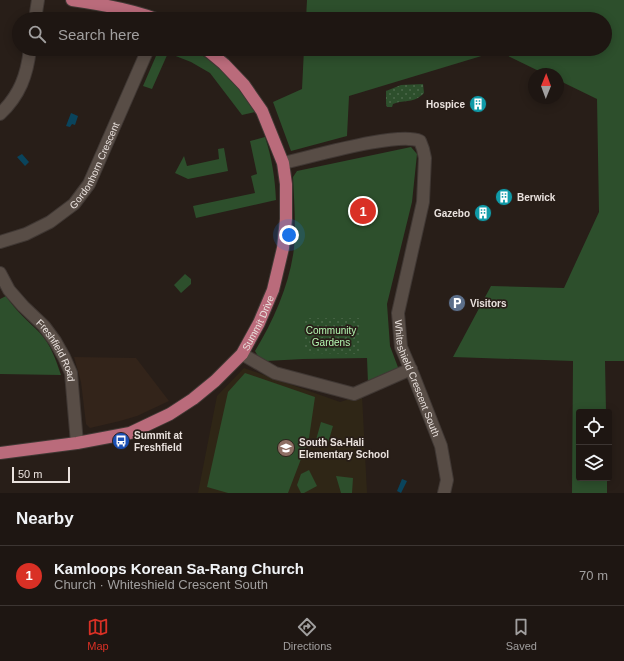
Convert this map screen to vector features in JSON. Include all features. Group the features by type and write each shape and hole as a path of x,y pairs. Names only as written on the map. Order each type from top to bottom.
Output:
{"main road":[{"path":"72,0 133,12"},
{"name":"Summit Drive","path":"0,453 77,444 130,433 170,414 192,399 215,381 242,354 274,290 280,265 286,220 286,184 282,163 262,111 244,85 214,56"}],"street":[{"path":"36,12 38,0"},
{"path":"0,114 18,91 28,68 29,56"},
{"name":"Gordonhorn Crescent","path":"0,242 26,234 50,222 74,204 89,184 145,56"},
{"name":"Whiteshield Crescent South","path":"282,163 364,144 402,138 414,138 420,141 424,158 422,202 398,313 401,347 441,446 447,480 444,493"},
{"name":"Freshfield Road","path":"0,273 9,290 44,326 64,357 71,373 77,444"},
{"path":"242,354 275,373 354,394 411,369"}],"shaded area":[{"path":"74,357 136,358 169,401 137,416 90,428 86,424 81,382"},
{"name":"South Sa-Hali Elementary School","path":"244,368 340,402 362,395 367,493 198,493 217,396"}],"green space":[{"path":"307,0 624,0 624,361 605,361 606,409 576,409 576,481 607,481 607,493 572,493 573,361 453,357 491,286 564,288 599,212 597,99 564,83 564,68 533,68 508,56 612,56 612,12 306,12"},
{"path":"156,56 167,56 152,89 143,86"},
{"path":"176,56 203,56 222,69 241,88 255,112 242,115 210,73 191,62"},
{"path":"304,56 481,56 349,96 347,136 291,151 273,102 302,89"},
{"path":"423,84 424,93 416,99 393,104 392,107 387,107 386,91 401,85"},
{"path":"265,137 273,168 276,200 196,218 193,206 255,193 251,176 257,174 250,141"},
{"path":"411,147 417,154 412,202 387,304 390,346 399,370 368,383 367,358 266,361 259,358 255,351 275,314 285,288 292,261 295,230 293,177 297,171"},
{"path":"224,148 228,171 188,179 175,173 184,156 187,166 219,159 218,149"},
{"path":"185,274 191,279 191,284 181,293 174,285"},
{"path":"6,296 44,338 53,353 61,375 0,374 0,299"},
{"name":"Community Gardens","path":"303,318 359,318 359,354 303,353"},
{"path":"245,373 315,397 309,438 288,493 228,493 207,487 228,392"},
{"path":"321,422 333,426 328,443 316,440"},
{"path":"309,470 317,486 304,493 301,493 297,485 301,474"},
{"path":"336,476 353,478 352,493 341,493"}],"water":[{"path":"71,113 78,116 75,125 72,124 70,127 66,126"},
{"path":"22,154 29,162 25,166 17,157"},
{"path":"402,479 407,481 401,493 397,491"}],"place":[{"name":"Hospice","path":"478,104"},
{"name":"Berwick","path":"504,197"},
{"name":"Kamloops Korean Sa-Rang Church","path":"363,211"},
{"name":"Gazebo","path":"483,213"},
{"name":"Visitors","path":"457,303"},
{"name":"Summit at Freshfield","path":"121,441"},
{"name":"South Sa-Hali Elementary School","path":"286,448"}]}
